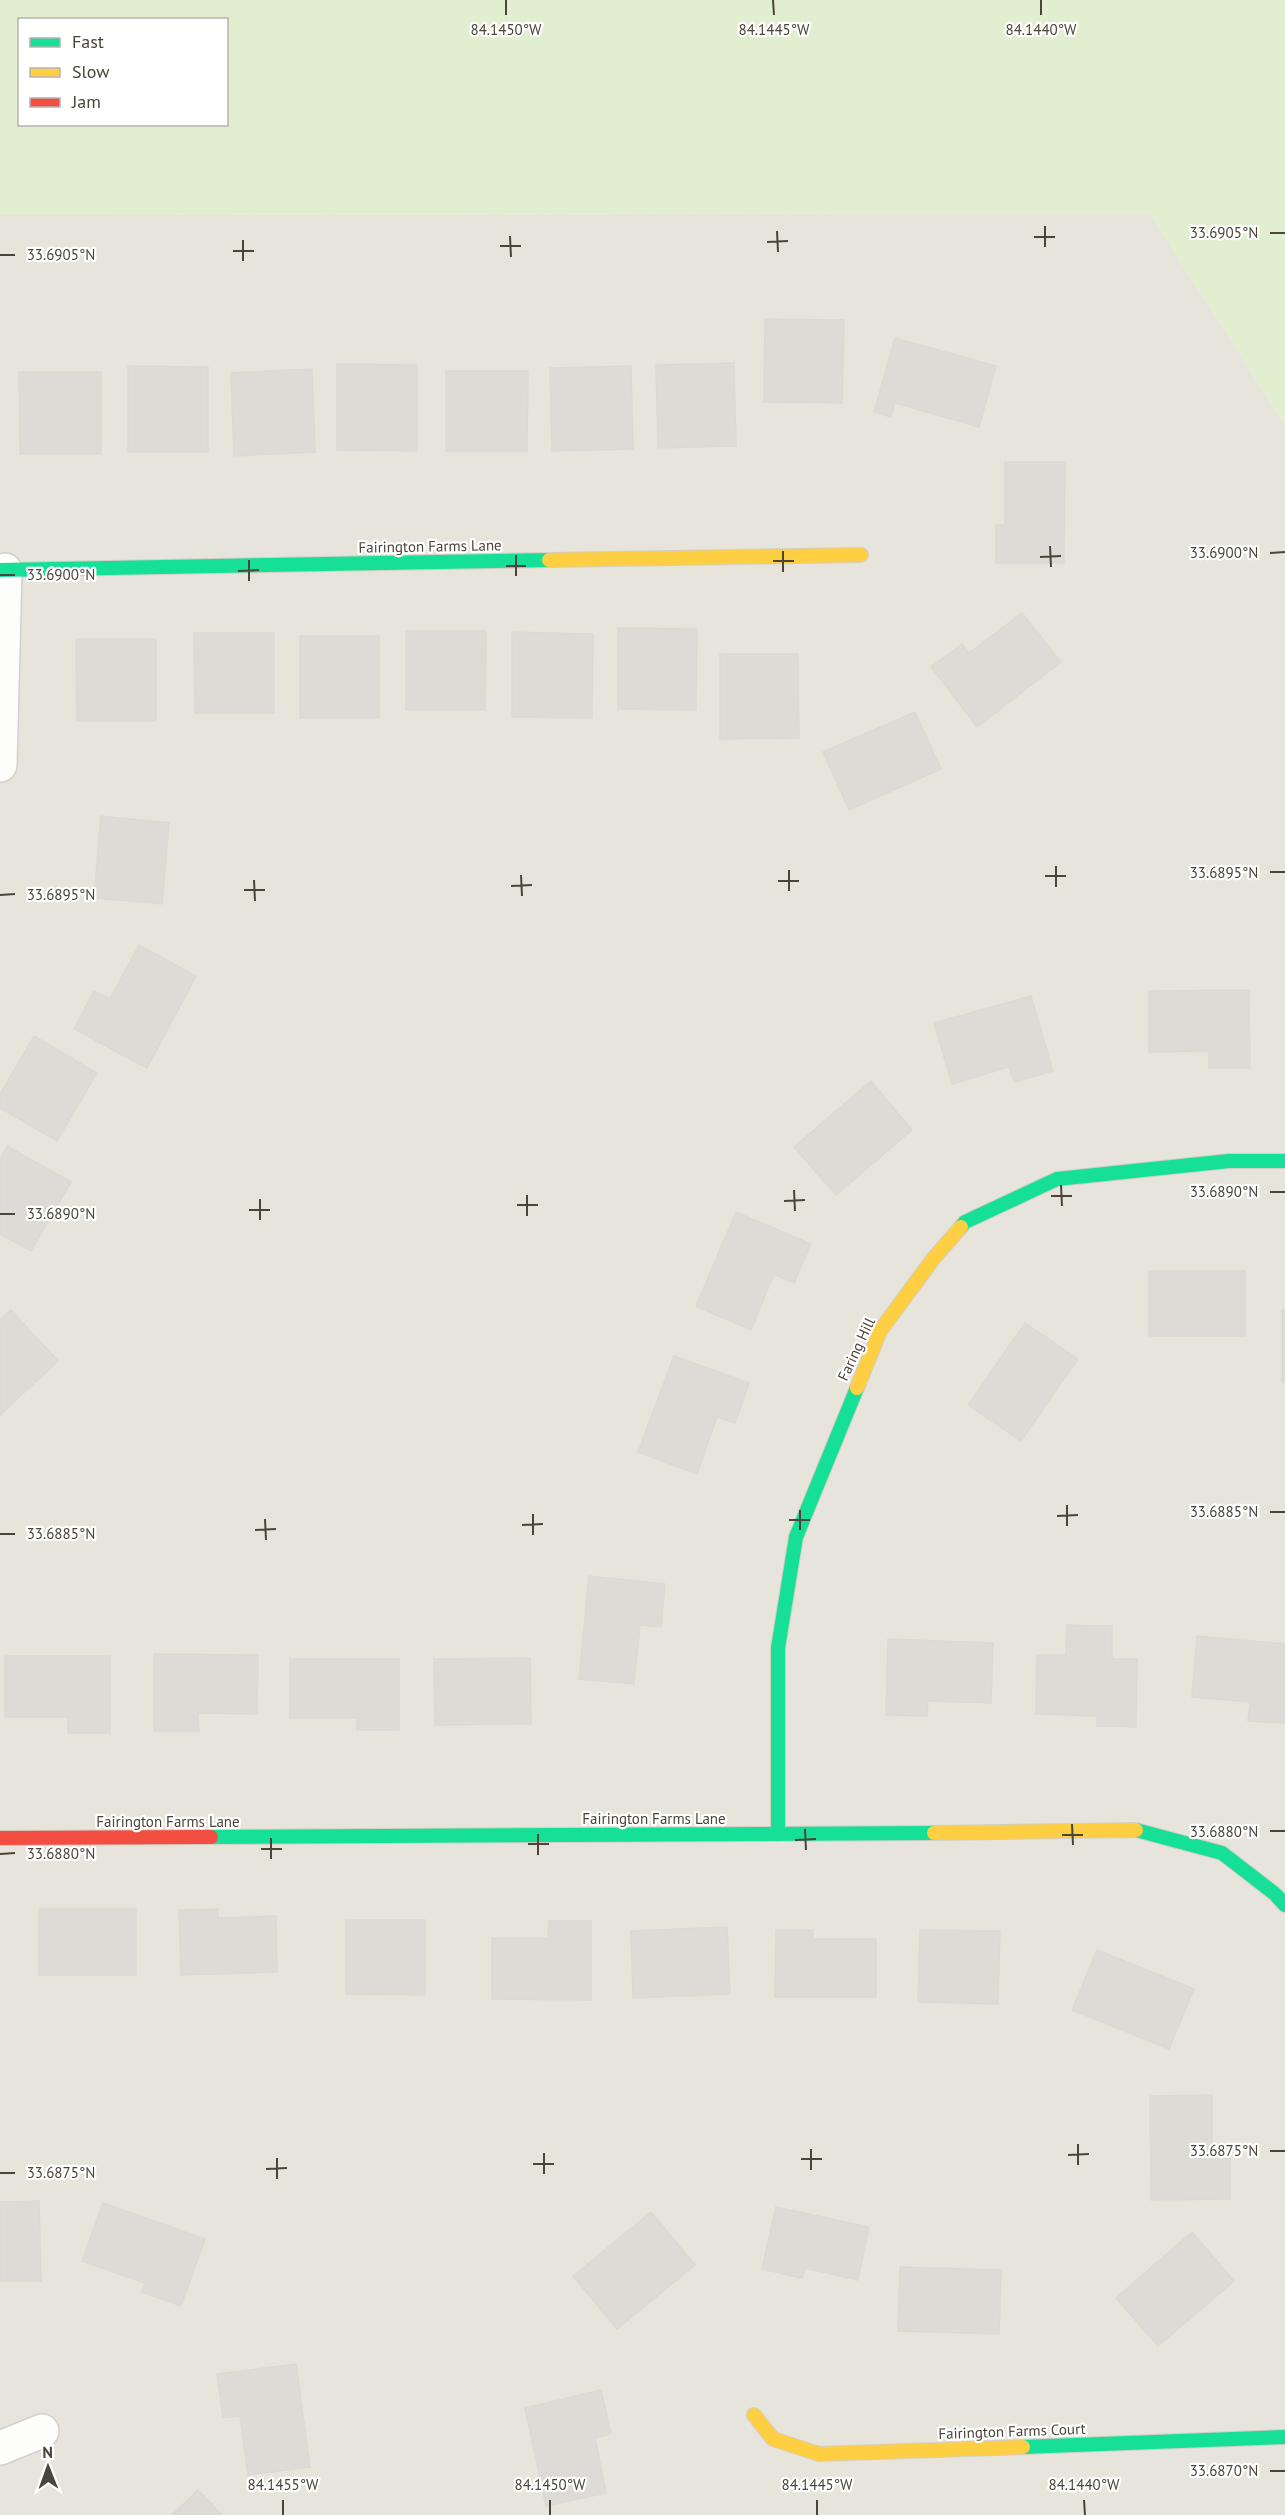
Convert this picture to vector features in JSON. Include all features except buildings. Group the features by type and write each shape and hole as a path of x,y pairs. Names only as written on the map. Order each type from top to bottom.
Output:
{"street":[{"name":"Fairington Farms Lane","path":"2,570 861,555"},
{"path":"0,765 2,570"},
{"name":"Faring Hill","path":"778,1834 778,1648 796,1537 880,1331 927,1268 965,1222 1057,1179 1229,1161 1285,1161"},
{"name":"Fairington Farms Lane","path":"0,1838 778,1834 1133,1829 1222,1853 1275,1894 1285,1905"},
{"name":"Fairington Farms Court","path":"753,2415 773,2439 819,2454 1285,2437"},
{"path":"0,2448 42,2431"}],"shaded area":[{"path":"1150,214 1285,425 1285,2515 0,2515 0,215"}],"green space":[{"path":"0,0 1285,0 1285,425 1150,214 0,215"}],"traffic: fast":[{"path":"0,570 549,560"},
{"path":"961,1227 965,1222 1057,1179 1229,1161 1285,1161"},
{"path":"778,1834 778,1648 796,1537 857,1388"},
{"path":"1136,1830 1222,1853 1275,1894 1285,1905"},
{"path":"211,1837 934,1833"},
{"path":"1023,2447 1285,2437"}],"traffic: slow":[{"path":"549,560 861,555"},
{"path":"857,1388 880,1331 933,1259 961,1227"},
{"path":"934,1833 1136,1830"},
{"path":"754,2415 773,2439 819,2454 1023,2447"}],"traffic: jam":[{"path":"0,1838 211,1837"}]}
